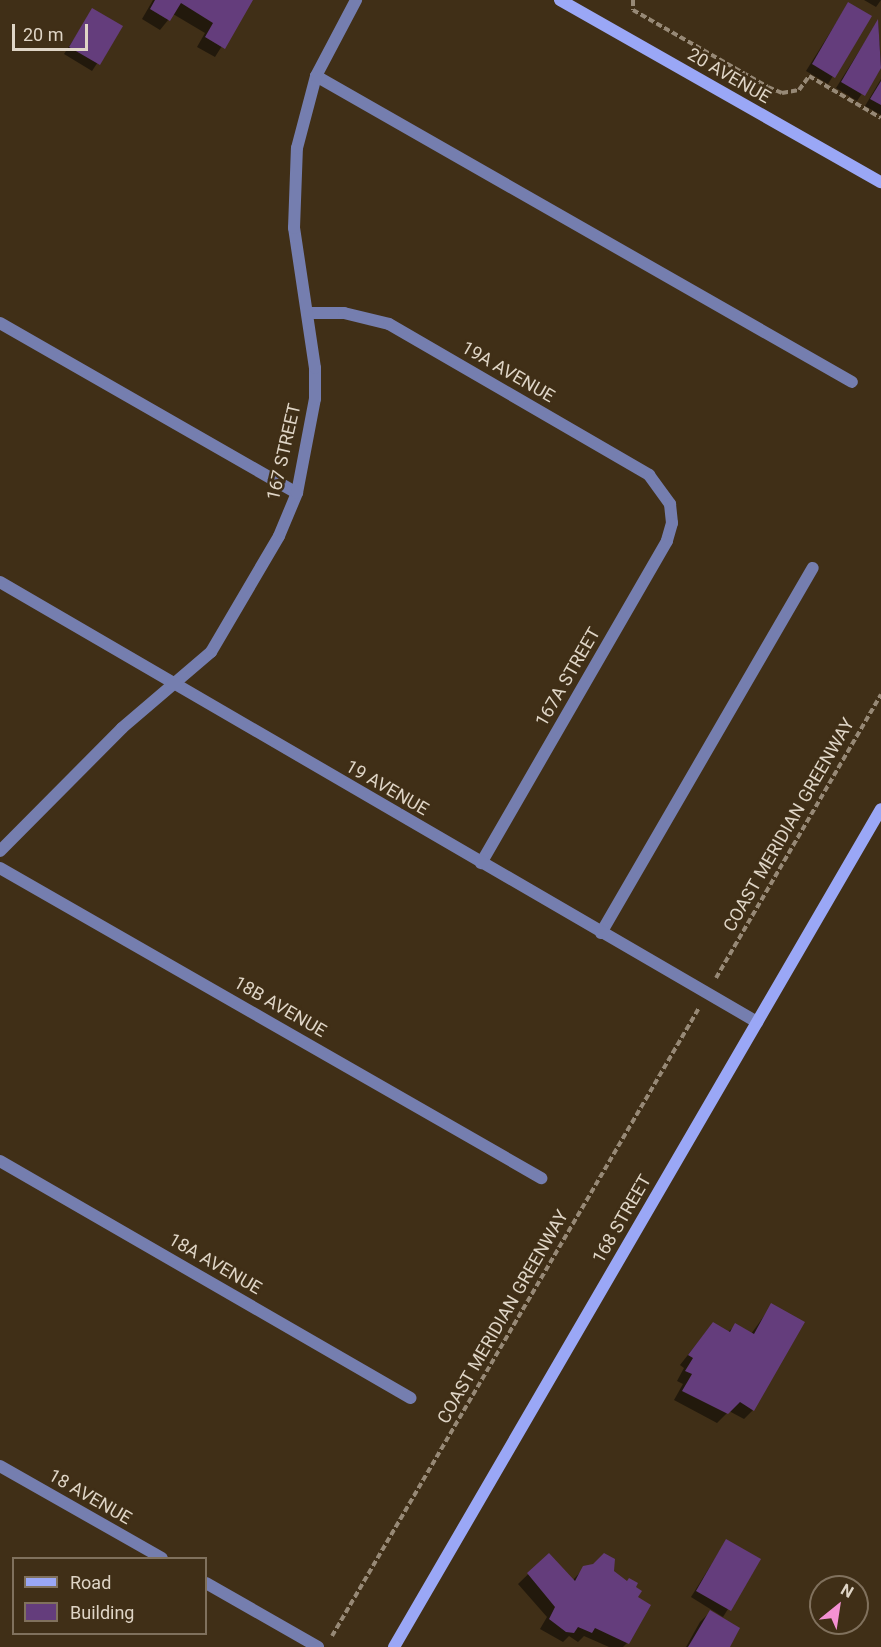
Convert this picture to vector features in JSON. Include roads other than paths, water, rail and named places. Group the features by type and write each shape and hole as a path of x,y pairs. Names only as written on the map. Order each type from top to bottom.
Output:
{"main road":[{"name":"20 AVENUE","path":"560,0 881,182"},
{"name":"168 STREET","path":"394,1647 881,809"}],"street":[{"name":"167 STREET","path":"0,851 122,728 211,652 233,620 279,536 297,493 315,399 315,368 308,313 299,271 294,188 302,119 316,76 356,0"},
{"path":"316,76 852,382"},
{"name":"19A AVENUE","path":"308,313 353,314 389,324 649,475 670,504"},
{"path":"0,323 297,493"},
{"name":"167A STREET","path":"481,863 667,541 672,523 670,504"},
{"path":"601,933 813,568"},
{"name":"19 AVENUE","path":"0,582 757,1022"},
{"name":"18B AVENUE","path":"0,868 541,1178"},
{"name":"18A AVENUE","path":"0,1161 411,1398"},
{"name":"18 AVENUE","path":"0,1466 160,1557"},
{"path":"207,1584 318,1647"}]}
